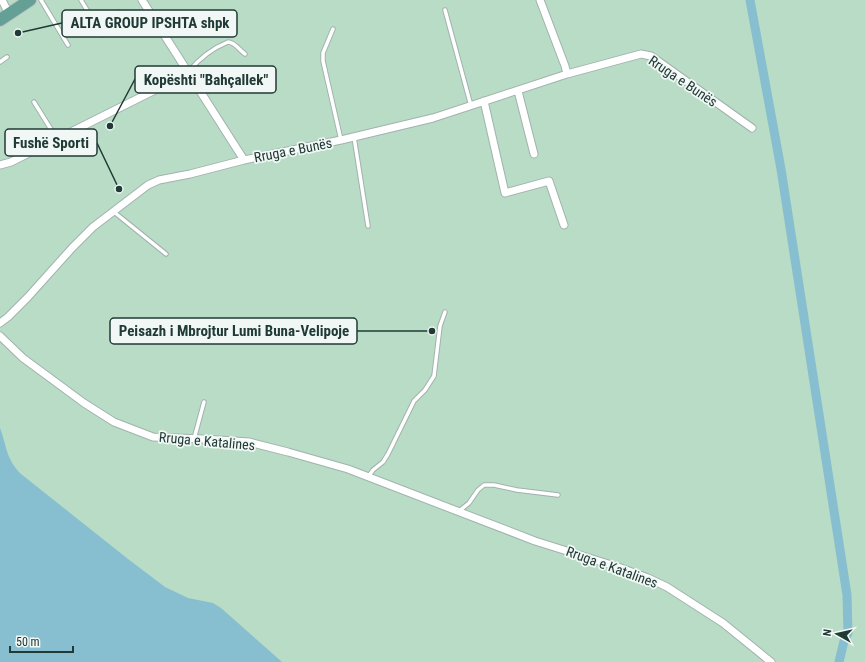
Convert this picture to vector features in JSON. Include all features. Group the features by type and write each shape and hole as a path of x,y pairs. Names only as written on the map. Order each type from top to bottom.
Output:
{"main road":[{"path":"4,17 30,0"}],"street":[{"path":"2,0 4,17"},
{"path":"142,0 244,160"},
{"path":"540,0 567,74"},
{"name":"Rruga e Bunës","path":"114,212 148,185 159,180 433,118 567,74 641,54 651,56 752,128"},
{"path":"0,165 11,162 184,76 188,72"},
{"path":"518,91 534,154"},
{"path":"484,101 505,193 549,181 564,225"},
{"path":"0,323 28,297 93,227 114,212"},
{"name":"Rruga e Katalines","path":"0,336 23,358 84,403 114,422 153,437 249,442 348,469 535,541 590,557 648,578 667,587 723,623 771,662"}],"lane":[{"path":"41,0 68,45"},
{"path":"81,0 102,35"},
{"path":"445,10 471,106"},
{"path":"98,28 119,12"},
{"name":"Rruga e Bunës","path":"333,29 323,53 323,61 341,140"},
{"path":"188,72 194,64 228,42 236,45 245,54"},
{"path":"0,62 7,57"},
{"path":"34,102 57,138"},
{"path":"354,137 368,226"},
{"path":"114,212 166,254"},
{"path":"368,477 372,470 383,462 414,401 425,390 434,376 440,326 445,312"},
{"path":"194,438 204,402"},
{"path":"458,512 469,503 478,490 484,485 494,485 517,490 558,495"}],"green space":[{"path":"0,0 865,0 865,662 0,662"}],"water":[{"path":"0,428 12,463 21,474 165,587 188,598 213,603 221,608 282,662 0,662"}],"waterway":[{"path":"750,0 781,169 847,595 848,633 844,641 839,662"}],"place":[{"name":"ALTA GROUP IPSHTA shpk","path":"18,33"},
{"name":"Kopështi \"Bahçallek\"","path":"110,126"},
{"name":"Fushë Sporti","path":"119,189"},
{"name":"Peisazh i Mbrojtur Lumi Buna-Velipoje","path":"432,331"}]}
